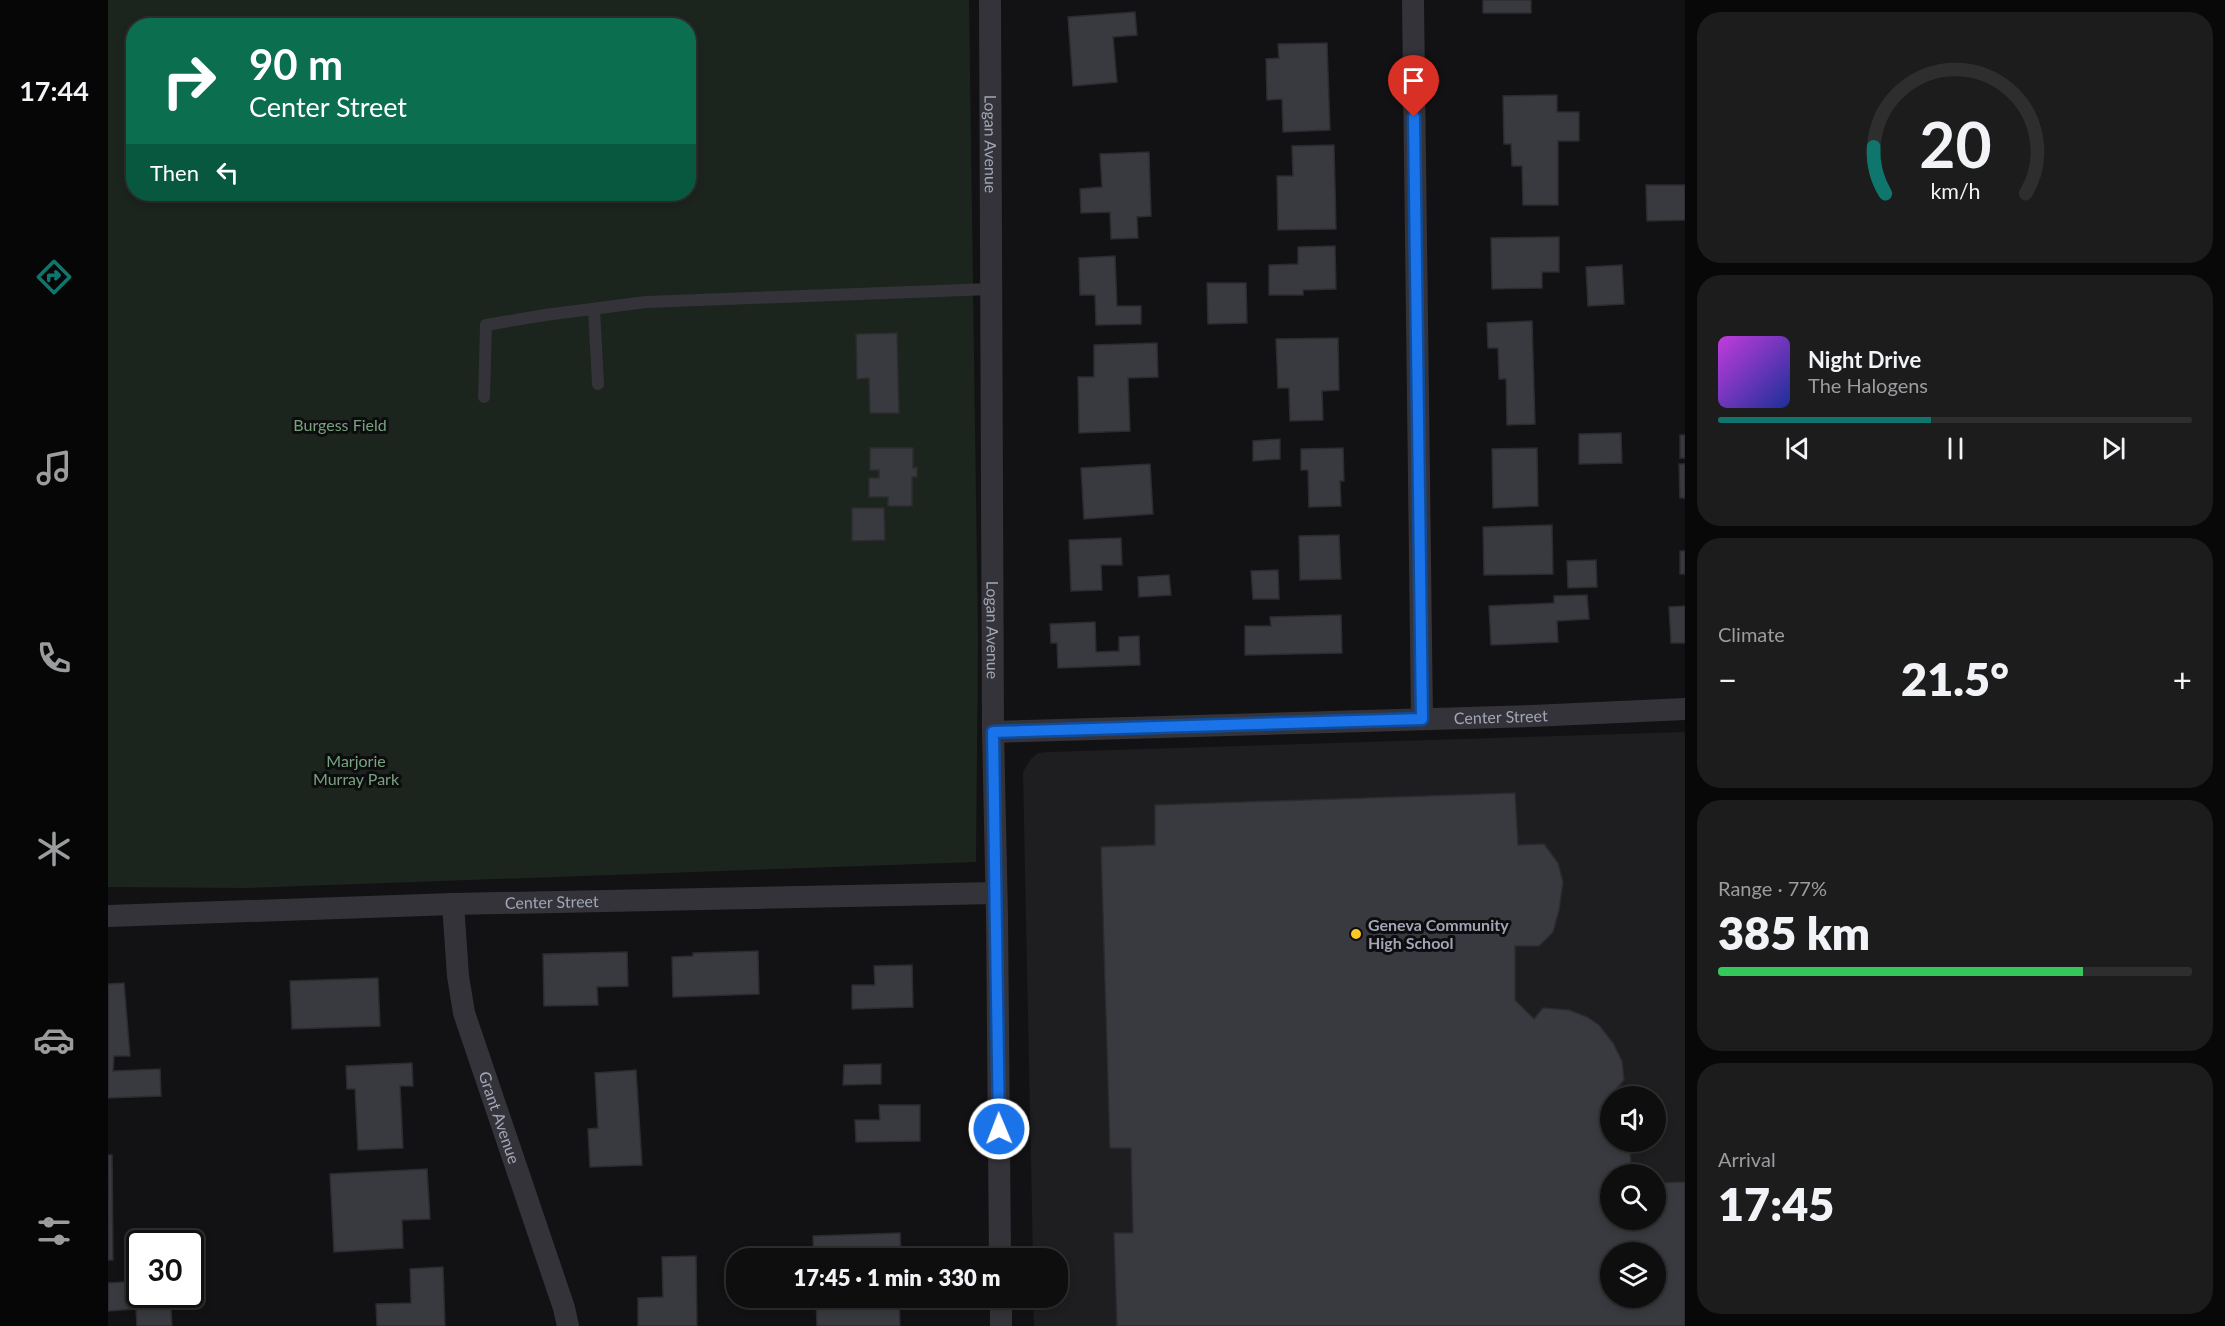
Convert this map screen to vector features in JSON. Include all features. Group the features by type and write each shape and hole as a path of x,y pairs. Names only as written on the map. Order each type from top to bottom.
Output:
{"street":[{"name":"Logan Avenue","path":"990,0 993,732 1000,1248"},
{"path":"1413,0 1422,719"},
{"name":"Center Street","path":"993,732 1685,709"},
{"name":"Center Street","path":"108,916 453,904 996,893"},
{"name":"Grant Avenue","path":"453,904 458,976 464,1013 564,1308 568,1326"},
{"path":"1001,1308 1001,1326"}],"lane":[{"path":"484,397 486,325 594,309 679,300 991,289"},
{"path":"594,309 598,384"}],"shaded area":[{"name":"Geneva Community High School","path":"1685,732 1685,1326 1034,1326 1033,1308 1068,1308 1068,1248 1033,1248 1023,772 1030,760 1038,753"}],"green space":[{"name":"Burgess Field","path":"108,0 969,0 978,640 976,862 246,888 108,887"}],"building":[{"path":"1483,0 1531,0 1531,13 1483,13"},
{"path":"1135,12 1137,35 1113,37 1117,82 1073,86 1068,17"},
{"path":"1327,43 1330,130 1283,132 1282,99 1267,100 1266,59 1279,58 1278,44"},
{"path":"1557,95 1557,112 1579,112 1579,141 1558,141 1558,205 1523,205 1522,166 1512,166 1511,144 1504,144 1503,96"},
{"path":"1334,145 1336,229 1278,230 1277,176 1293,176 1292,146"},
{"path":"1149,152 1151,216 1137,217 1138,238 1111,239 1110,212 1081,213 1080,189 1102,187 1100,154"},
{"path":"1646,185 1685,185 1685,220 1647,221"},
{"path":"1559,237 1559,272 1542,272 1542,288 1492,289 1491,238"},
{"path":"1335,246 1336,289 1303,290 1303,295 1269,295 1269,265 1298,264 1298,247"},
{"path":"1115,256 1117,306 1141,306 1141,324 1096,325 1095,295 1080,295 1079,258"},
{"path":"1622,265 1624,304 1588,306 1586,267"},
{"path":"1207,283 1246,283 1247,323 1208,324"},
{"path":"1532,321 1535,424 1507,425 1506,379 1499,379 1498,348 1488,348 1487,323"},
{"path":"897,333 899,413 870,413 869,378 857,379 856,334"},
{"path":"1338,338 1339,390 1322,391 1323,420 1290,421 1289,388 1278,388 1276,339"},
{"path":"1157,343 1158,377 1128,378 1130,431 1079,433 1078,377 1094,377 1094,345"},
{"path":"1621,433 1622,463 1579,464 1579,434"},
{"path":"1680,435 1685,435 1685,458 1680,458"},
{"path":"1280,439 1280,459 1253,461 1253,441"},
{"path":"870,448 913,448 913,468 917,467 917,477 912,477 912,506 888,506 888,497 869,497 869,478 879,478 879,470 870,470"},
{"path":"1343,448 1344,481 1340,481 1341,506 1309,507 1308,470 1301,470 1301,449"},
{"path":"1537,448 1538,506 1493,508 1492,449"},
{"path":"1150,464 1153,514 1084,519 1081,468"},
{"path":"1679,464 1685,464 1685,498 1680,498"},
{"path":"852,508 884,508 885,540 852,541"},
{"path":"1552,525 1553,574 1484,575 1483,527"},
{"path":"1339,535 1341,579 1300,580 1299,536"},
{"path":"1121,538 1122,565 1101,565 1102,590 1071,591 1069,540"},
{"path":"1680,551 1685,551 1685,574 1680,574"},
{"path":"1596,560 1597,587 1568,588 1567,561"},
{"path":"1278,570 1279,599 1253,599 1251,571"},
{"path":"1169,575 1171,595 1139,597 1138,577"},
{"path":"1587,595 1589,619 1557,621 1558,642 1491,645 1489,606 1554,603 1554,596"},
{"path":"1685,606 1685,643 1671,643 1669,607"},
{"path":"1341,615 1342,653 1245,655 1245,626 1271,626 1270,617"},
{"path":"1095,622 1096,652 1119,651 1119,637 1139,636 1140,665 1058,668 1057,643 1051,643 1050,624"},
{"name":"Geneva Community High School","path":"1515,793 1518,845 1544,844 1558,863 1563,882 1553,932 1539,946 1515,946 1515,1000 1534,1019 1543,1008 1569,1010 1587,1017 1599,1025 1613,1043 1622,1061 1624,1080 1619,1086 1600,1086 1600,1152 1630,1152 1631,1164 1600,1164 1600,1230 1666,1230 1666,1183 1685,1182 1685,1326 1117,1326 1114,1233 1133,1233 1131,1148 1110,1148 1101,847 1155,845 1155,805"},
{"path":"758,951 759,994 673,997 672,957 693,956 693,953"},
{"path":"627,952 628,986 597,987 598,1005 544,1006 543,954"},
{"path":"912,965 913,1007 852,1009 852,985 875,985 874,966"},
{"path":"378,978 380,1026 292,1029 290,981"},
{"path":"124,983 130,1056 114,1056 113,1071 160,1069 161,1096 108,1098 108,984"},
{"path":"412,1063 413,1086 400,1086 403,1148 358,1150 355,1089 347,1089 346,1066"},
{"path":"881,1064 881,1084 843,1085 844,1065"},
{"path":"636,1070 642,1165 590,1167 588,1129 598,1128 595,1073"},
{"path":"879,1105 920,1105 920,1141 856,1142 855,1120 880,1120"},
{"path":"108,1155 112,1155 113,1260 108,1260"},
{"path":"427,1169 430,1219 402,1220 403,1248 334,1252 330,1174"},
{"path":"900,1233 901,1248 814,1248 813,1236"},
{"path":"696,1256 697,1326 638,1326 638,1298 663,1297 662,1257"},
{"path":"443,1267 445,1326 377,1326 376,1304 411,1303 410,1269"},
{"path":"126,1282 126,1308 171,1308 172,1326 137,1326 136,1309 108,1311 108,1283"},
{"path":"816,1308 899,1308 900,1326 817,1326"}],"place":[{"name":"Geneva Community High School","path":"1356,934"}],"route":[{"path":"999,1129 993,732 1422,719 1414,117"}],"park label":[{"name":"Marjorie Murray Park","path":"356,770"}]}
